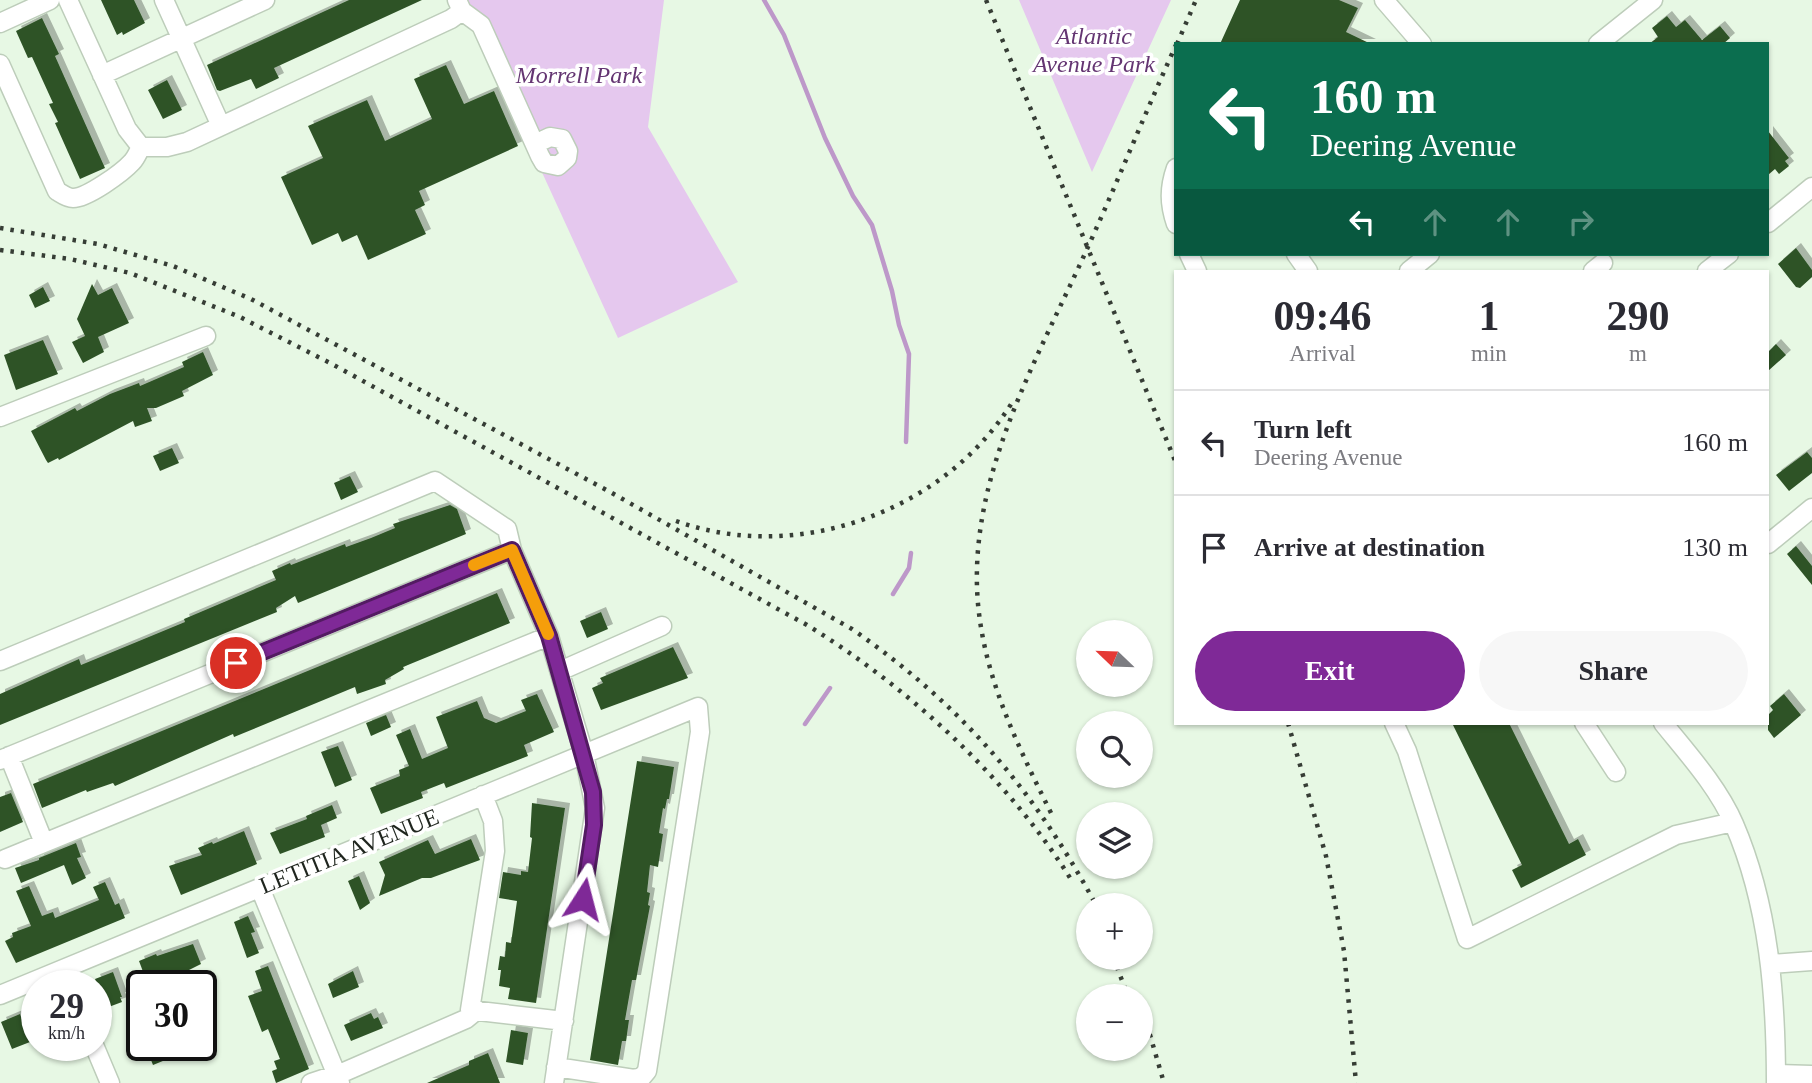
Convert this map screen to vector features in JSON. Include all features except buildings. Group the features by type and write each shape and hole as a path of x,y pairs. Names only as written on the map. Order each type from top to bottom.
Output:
{"street":[{"path":"0,23 51,0"},
{"path":"68,0 127,129 141,147"},
{"path":"164,0 221,126"},
{"path":"102,75 265,0"},
{"path":"1384,0 1420,42"},
{"path":"1600,42 1653,0"},
{"path":"141,147 167,147 187,142 451,19 460,5 481,25 535,144"},
{"path":"0,64 57,191 72,198 103,184 133,161 141,147"},
{"path":"1174,175 1170,205 1174,218"},
{"path":"1769,221 1812,187"},
{"path":"1410,270 1428,256"},
{"path":"1708,270 1726,256"},
{"path":"0,417 206,336"},
{"path":"0,661 435,481 507,529 512,550 549,636 593,792 594,825 555,1075"},
{"path":"1769,543 1812,508"},
{"path":"44,843 3,759 512,550"},
{"path":"560,671 662,626"},
{"path":"5,859 549,636"},
{"name":"LETITIA AVENUE","path":"82,970 260,888 698,706 700,732 647,1071 642,1077 634,1079 555,1075"},
{"path":"1395,725 1407,751 1467,939 1676,835 1733,822"},
{"path":"1585,725 1616,772"},
{"path":"1665,725 1716,792 1733,822 1751,872 1770,964 1775,1015 1776,1079 1812,1075"},
{"path":"483,795 494,821 495,851 470,1010 564,1021"},
{"path":"260,888 338,1079"},
{"path":"1770,964 1812,961"},
{"name":"LETITIA AVENUE","path":"0,995 21,989"},
{"path":"311,1083 338,1079 466,1019 477,1010"},
{"path":"101,1061 110,1083"}],"green space":[{"name":"Morrell Park","path":"463,0 664,0 648,127 738,282 618,338"},
{"name":"Atlantic Avenue Park","path":"1019,0 1171,0 1092,172"}],"waterway":[{"path":"764,0 784,35 825,138 853,196 872,225 909,354 906,442"},
{"path":"893,594 909,568 911,553"},
{"path":"805,724 830,688"}],"railway":[{"path":"986,0 1174,458"},
{"path":"1178,42 1196,0"},
{"path":"1051,813 1015,737 995,686 988,659 978,604 977,557 983,511 994,466 1028,377 1174,50"},
{"path":"0,228 98,244 173,266 251,299 612,493 852,629 927,688 991,752 1047,823 1089,893"},
{"path":"0,250 70,259 130,273 240,317 332,364 807,625 882,677 954,738 1018,806 1072,881"},
{"path":"676,521 723,533 771,536 819,531 865,519 909,499 949,472 984,440 1013,401"},
{"path":"1289,725 1326,856 1344,951 1356,1083"},
{"path":"1118,970 1123,984"},
{"path":"1153,1045 1164,1083"}],"slow traffic":[{"path":"474,565 512,550 534,596 548,634"}],"route":[{"path":"236,663 512,550 549,636 593,792 594,825 583,899"}]}
